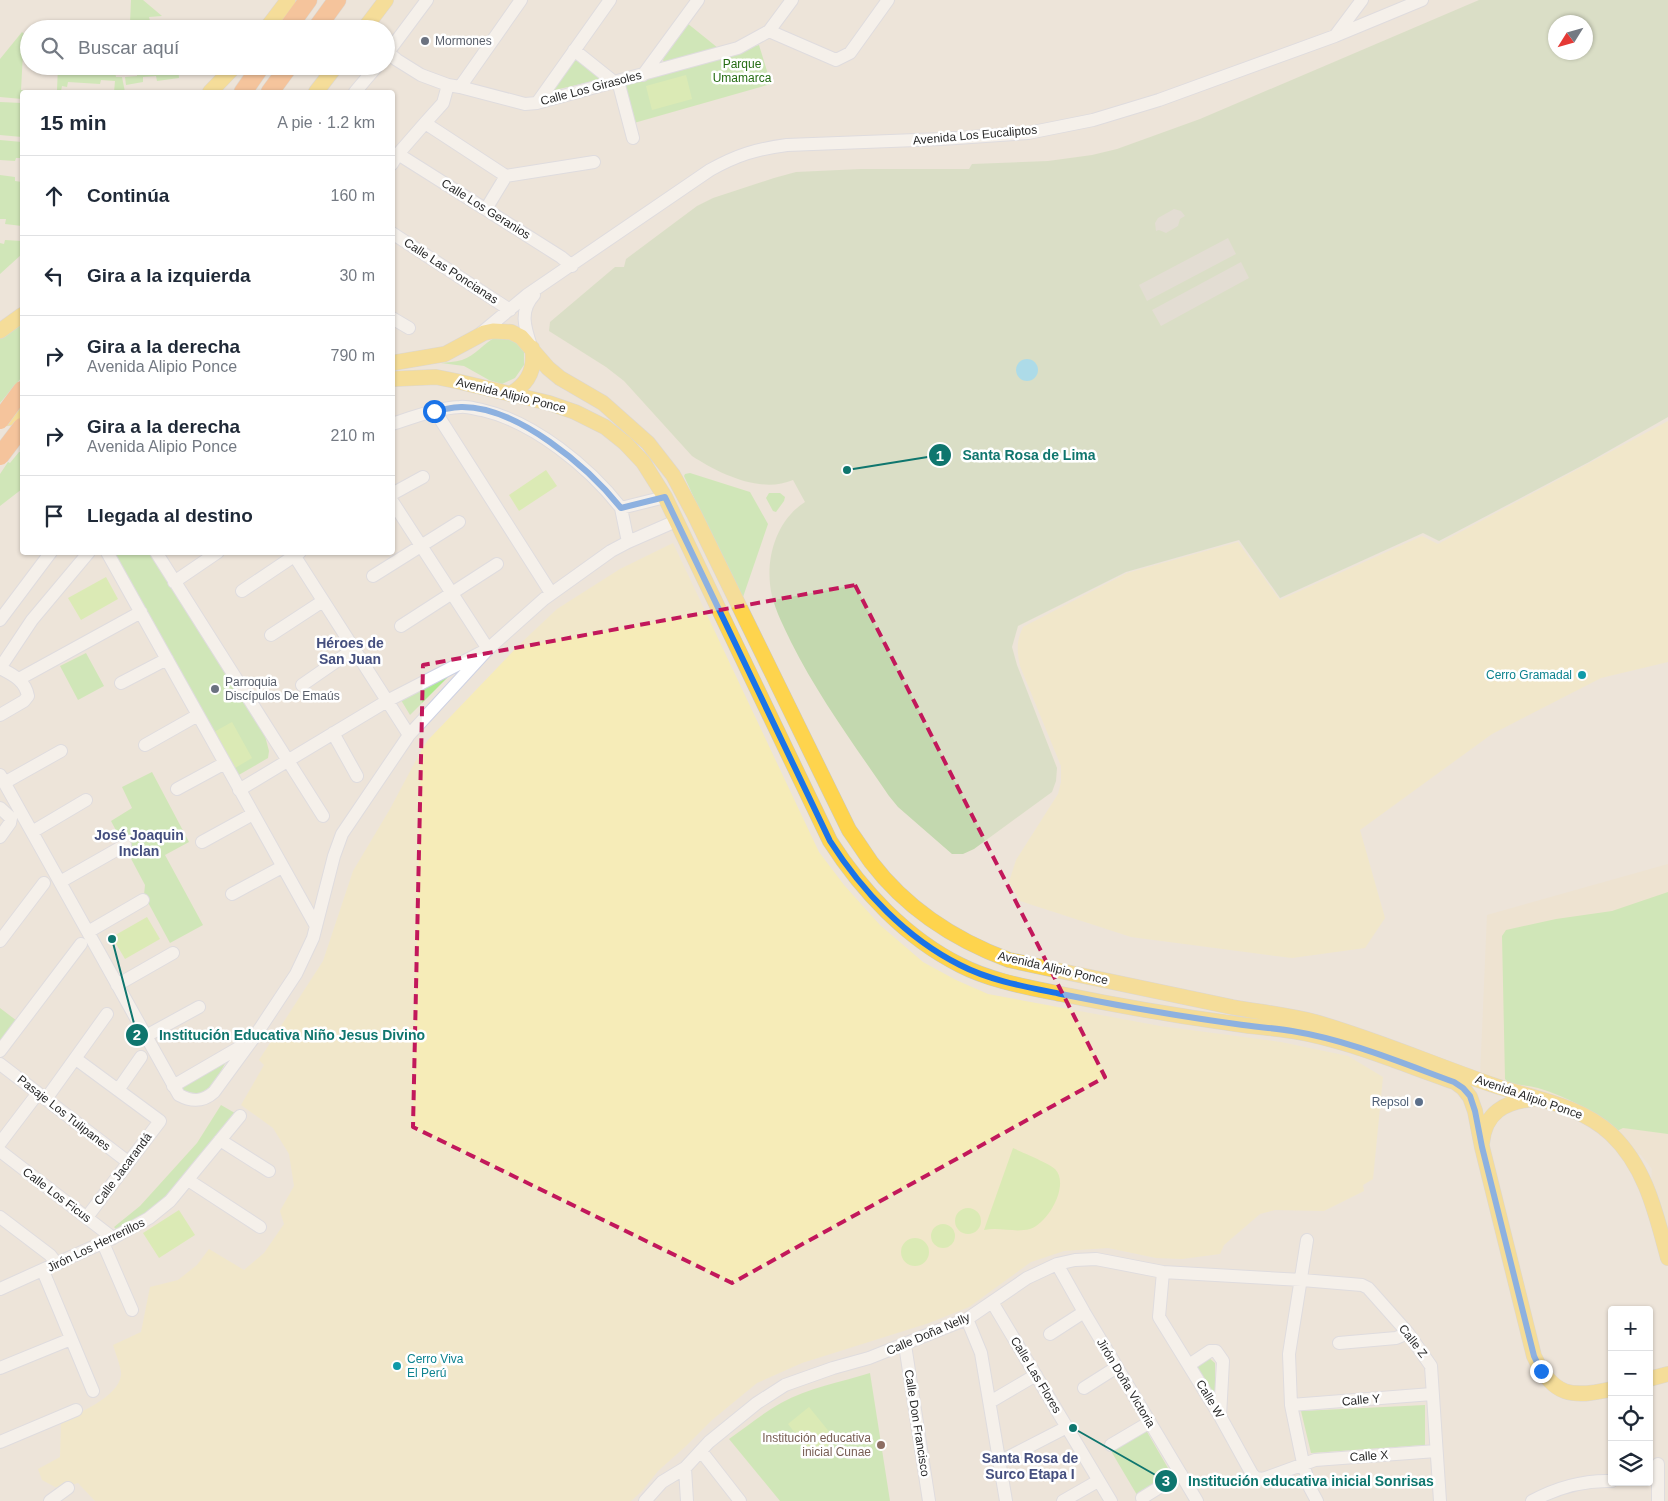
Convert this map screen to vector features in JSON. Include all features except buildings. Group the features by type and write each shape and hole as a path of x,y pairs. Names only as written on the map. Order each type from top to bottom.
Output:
{"highway":[{"path":"294,20 308,0"},
{"path":"323,20 337,0"},
{"path":"244,90 255,75"},
{"path":"271,90 282,75"},
{"path":"0,420 20,393"},
{"path":"0,456 20,430"}],"main road":[{"path":"273,20 288,0"},
{"path":"371,20 386,0"},
{"path":"212,90 227,75"},
{"path":"318,90 329,75"},
{"path":"0,332 20,317"},
{"name":"Avenida Alipio Ponce","path":"395,362 445,354 484,333 501,330 512,332 521,337 548,368 560,378 603,403 648,443 673,476 747,620 849,830 872,863 893,887 921,912 952,934 982,950 1009,960 1313,1022 1352,1033 1492,1085 1539,1098 1576,1112 1594,1121 1610,1133 1624,1148 1645,1181 1653,1201 1668,1258"},
{"path":"510,394 518,390 530,376 533,366 532,348"},
{"name":"Avenida Alipio Ponce","path":"395,379 436,377 549,403 575,412 605,427 625,443 643,462 665,497 830,841 860,884 889,913 939,954 961,966 1016,984 1141,1009 1293,1031 1335,1041 1454,1082 1463,1088 1470,1096 1475,1111 1482,1147 1534,1356 1541,1371 1548,1381 1577,1395 1608,1390"},
{"path":"0,420 20,416"},
{"path":"0,436 20,433"},
{"path":"830,841 849,830"},
{"path":"1482,1147 1483,1133 1495,1113 1514,1101 1539,1098"},
{"path":"1653,1378 1668,1374"}],"street":[{"path":"395,42 427,0"},
{"path":"395,159 443,103 521,0"},
{"path":"537,103 610,0"},
{"path":"643,75 698,0"},
{"path":"792,0 769,31 836,60 850,52 888,0"},
{"path":"1335,36 1362,0"},
{"name":"Avenida Los Eucaliptos","path":"474,339 527,295 710,170 733,157 756,150 787,145 942,139 1028,133 1093,120 1159,100 1335,36 1422,0"},
{"name":"Calle Los Girasoles","path":"395,59 420,75 524,104 537,103 738,48 769,31"},
{"path":"574,50 616,81 633,138"},
{"path":"357,90 369,75"},
{"path":"425,123 506,176 594,162"},
{"name":"Calle Los Geranios","path":"395,159 486,209 572,266"},
{"path":"486,209 506,176"},
{"name":"Calle Las Poncianas","path":"395,235 510,310"},
{"name":"Avenida Los Eucaliptos","path":"532,348 525,328 526,308 529,300 547,283"},
{"path":"395,320 410,328 395,330"},
{"path":"395,423 434,411 460,407 492,413 538,433 558,447 607,490 621,508 628,542"},
{"path":"434,411 551,593"},
{"path":"395,492 423,477"},
{"path":"621,508 665,497"},
{"path":"395,505 488,649"},
{"path":"61,751 2,779 179,1095 189,1101 208,1098 251,1041 296,974 313,938 334,856 342,834 409,735 488,649 551,593 611,551 676,521"},
{"path":"373,576 459,522"},
{"path":"0,620 49,555"},
{"path":"0,715 26,699 27,693 20,678 0,668 32,620 86,555"},
{"path":"108,555 316,926"},
{"path":"158,555 323,816"},
{"path":"174,582 214,555"},
{"path":"242,591 295,555"},
{"path":"297,555 323,601 409,735"},
{"path":"401,626 497,564"},
{"path":"271,635 323,601"},
{"path":"20,678 141,612"},
{"path":"302,685 354,649"},
{"path":"239,790 387,701 488,649"},
{"path":"121,683 167,659"},
{"path":"145,745 198,716"},
{"path":"333,733 357,776"},
{"path":"177,790 225,764"},
{"path":"32,832 86,800"},
{"path":"0,808 11,818 10,824 0,837"},
{"path":"202,842 253,814"},
{"path":"60,882 125,845"},
{"path":"232,894 282,867"},
{"path":"0,941 44,883"},
{"path":"88,932 144,900"},
{"path":"0,1051 81,944"},
{"path":"117,985 173,953"},
{"path":"146,1036 199,1007"},
{"path":"0,1143 76,1059 106,1014"},
{"path":"174,1086 251,1041"},
{"path":"76,1059 118,1090 141,1057"},
{"name":"Pasaje Los Tulipanes","path":"0,1064 128,1162"},
{"name":"Calle Jacarandá","path":"87,1217 160,1121 118,1090"},
{"name":"Jirón Los Herrerillos","path":"0,1289 108,1241 149,1218 170,1202 240,1116"},
{"path":"220,1140 269,1171"},
{"name":"Calle Los Ficus","path":"0,1151 87,1217 108,1241"},
{"path":"188,1180 260,1227"},
{"path":"0,1217 50,1256 57,1264"},
{"path":"1308,1240 1289,1354 1291,1405 1303,1463 1310,1488 1317,1501"},
{"path":"108,1241 132,1310"},
{"name":"Calle Doña Nelly","path":"645,1501 662,1482 685,1468 709,1442 757,1403 785,1385 905,1345 967,1319 1028,1278 1057,1264 1075,1260 1096,1259 1163,1272 1302,1280"},
{"name":"Jirón Doña Victoria","path":"1057,1264 1116,1367 1197,1501"},
{"path":"43,1271 93,1391"},
{"name":"Calle W","path":"1163,1272 1159,1317 1220,1416 1252,1474 1256,1478 1263,1479 1303,1463"},
{"name":"Calle Z","path":"1302,1280 1368,1288 1408,1333 1431,1366 1440,1501"},
{"name":"Calle Las Flores","path":"992,1302 1111,1501"},
{"path":"1050,1334 1084,1312"},
{"path":"967,1319 981,1353 1006,1501"},
{"path":"1339,1343 1396,1338 1408,1333"},
{"path":"0,1368 71,1339"},
{"name":"Calle Don Francisco","path":"905,1345 929,1501"},
{"path":"1189,1365 1210,1351 1216,1351 1220,1356 1223,1361 1220,1416"},
{"path":"1084,1388 1116,1367"},
{"path":"990,1402 1036,1375"},
{"name":"Calle Y","path":"1291,1405 1432,1394"},
{"path":"0,1442 76,1410"},
{"path":"1111,1445 1150,1422"},
{"path":"999,1462 1067,1427"},
{"path":"701,1451 740,1501"},
{"name":"Calle X","path":"1303,1463 1315,1460 1436,1451"},
{"path":"1658,1464 1654,1482 1658,1501"},
{"path":"685,1468 687,1501"},
{"path":"1142,1498 1181,1474"},
{"path":"1064,1501 1098,1481"},
{"path":"1532,1501 1567,1486 1608,1481"},
{"path":"50,1501 68,1488"}],"highlighted area":[{"path":"855,585 1105,1077 732,1283 413,1127 423,665"}],"shaded area":[{"path":"1174,209 1181,211 1185,216 1180,219 1178,226 1166,233 1159,230 1156,231 1155,223 1158,218"},
{"path":"1228,238 1236,254 1147,301 1139,285"},
{"path":"1241,262 1249,278 1161,326 1152,310"},
{"path":"1668,864 1668,1241 1651,1181 1652,1169 1641,1155 1631,1152 1606,1124 1480,1078 1487,915"}],"green space":[{"path":"131,0 143,0 162,16 149,17 150,20 130,20"},
{"path":"1479,0 1668,0 1668,417 1589,462 1439,541 1423,533 1280,598 1239,540 1126,572 1018,626 1012,647 1017,665 1057,768 1056,781 1052,792 974,849 963,854 952,854 898,807 889,796 813,682 778,614 770,583 771,556 774,543 786,520 805,502 793,480 781,484 768,485 741,480 715,469 692,456 624,381 606,367 549,331 550,322 615,267 624,267 626,259 697,206 713,198 774,178 796,172 861,169 969,169 972,164 1048,161 1092,155 1117,149 1200,119"},
{"path":"687,23 718,48 664,62 664,57"},
{"path":"20,34 20,75 22,75 20,99 0,97 0,59"},
{"name":"Parque Umamarca","path":"759,45 771,84 634,123 623,84"},
{"path":"574,58 602,79 555,90 552,89"},
{"path":"58,75 116,75 116,77 122,77 125,90 114,90 115,81 101,80 100,84 68,82 67,87 62,86 61,90 57,90"},
{"path":"179,75 179,78 157,81 156,76 143,77 143,82 126,85 125,77"},
{"path":"686,75 692,99 652,110 646,86"},
{"path":"0,102 20,103 20,137 0,135"},
{"path":"0,140 20,142 20,158 16,158 15,161 0,160"},
{"path":"0,175 15,177 15,181 20,182 20,226 5,224 6,219 0,219"},
{"path":"5,240 20,241 20,256 0,274 0,243 4,244"},
{"path":"20,324 20,379 0,403 0,337"},
{"path":"496,337 514,338 524,349 524,365 515,378 502,384 489,380 464,366 441,363 467,358"},
{"path":"19,452 20,491 0,506 0,474 8,462 10,463"},
{"path":"546,470 557,486 519,511 509,495"},
{"path":"690,473 750,492 768,524 743,597 739,596 684,476"},
{"path":"769,493 780,493 785,497 776,512 773,511 766,498"},
{"path":"111,555 152,555 265,736 269,751 268,758 237,776"},
{"path":"106,577 118,599 81,620 68,598"},
{"path":"86,653 104,686 78,700 60,666"},
{"path":"456,669 410,715 401,700"},
{"path":"232,722 252,758 235,768 214,732"},
{"path":"152,772 189,842 165,855 203,925 170,943 144,895 145,885 111,821 132,808 122,787"},
{"path":"1668,892 1668,1134 1623,1128 1617,1131 1590,1111 1570,1100 1538,1088 1507,1081 1505,1079 1502,936 1506,930 1556,919 1612,911"},
{"path":"147,917 160,939 125,959 112,937"},
{"path":"0,1008 21,1024 0,1051"},
{"path":"227,1060 212,1087 205,1092 189,1096 178,1085"},
{"path":"221,1105 240,1116 170,1201 121,1234 114,1227 140,1206 197,1143"},
{"path":"1013,1148 1055,1169 1059,1176 1059,1193 1044,1219 1030,1229 984,1230"},
{"path":"968,1208 977,1212 981,1221 977,1230 968,1234 959,1230 955,1221 959,1212"},
{"path":"179,1210 195,1235 159,1258 143,1233"},
{"path":"943,1224 952,1227 955,1236 952,1245 943,1248 934,1245 931,1236 934,1227"},
{"path":"915,1238 925,1242 929,1252 925,1262 915,1266 905,1262 901,1252 905,1242"},
{"path":"1209,1358 1215,1363 1215,1390 1213,1393 1195,1368"},
{"path":"870,1373 890,1501 780,1501 729,1439 768,1411 791,1398 813,1389"},
{"path":"1425,1405 1425,1445 1311,1453 1301,1411"},
{"path":"809,1407 835,1439 814,1457 788,1424"},
{"path":"1146,1430 1172,1475 1137,1495 1111,1451"}],"sand":[{"path":"1668,421 1668,662 1601,678 1492,734 1360,830 1385,918 1365,948 1292,958 1131,937 1020,901 1009,882 1016,860 1058,794 1061,782 1061,766 1020,666 1018,646 1023,627 1127,573 1238,542 1280,600 1422,536 1438,544"},
{"path":"673,543 819,852 844,885 880,925 923,962 956,980 988,994 1160,1026 1281,1042 1348,1056 1383,1077 1373,1179 1363,1185 1364,1191 1324,1211 1275,1210 1260,1214 1224,1245 1220,1254 1182,1259 1156,1258 1108,1248 1064,1251 1031,1262 969,1307 929,1323 802,1363 757,1383 712,1420 658,1471 631,1501 95,1501 78,1483 59,1489 42,1480 38,1469 60,1457 61,1422 106,1397 119,1383 121,1372 113,1345 141,1332 150,1287 178,1280 197,1265 209,1249 244,1270 264,1253 284,1224 280,1211 294,1186 289,1154 273,1128 241,1105 264,1065 259,1060 323,961 353,871 428,740 521,643 557,609 620,569"}],"water":[{"path":"1027,359 1035,362 1038,370 1035,378 1027,381 1019,378 1016,370 1019,362"}],"place":[{"name":"Mormones","path":"425,41"},
{"name":"Santa Rosa de Lima","path":"847,470"},
{"name":"Cerro Gramadal","path":"1582,675"},
{"name":"Parroquia Discípulos De Emaús","path":"215,689"},
{"name":"Institución Educativa Niño Jesus Divino","path":"112,939"},
{"name":"Repsol","path":"1419,1102"},
{"name":"Cerro Viva El Perú","path":"397,1366"},
{"name":"Institución educativa inicial Sonrisas","path":"1073,1428"},
{"name":"Institución educativa inicial Cunae","path":"881,1445"}],"district":[{"name":"Héroes de San Juan","path":"350,652"},
{"name":"José Joaquin Inclan","path":"139,844"},
{"name":"Santa Rosa de Surco Etapa I","path":"1030,1466"}],"route":[{"path":"434,411 460,407 470,408 512,420 538,433 558,447 607,490 621,508 665,497 830,841 860,884 889,913 939,954 961,966 1016,984 1141,1009 1293,1031 1335,1041 1454,1082 1463,1088 1470,1096 1475,1111 1482,1147 1534,1356 1541,1371"}]}
